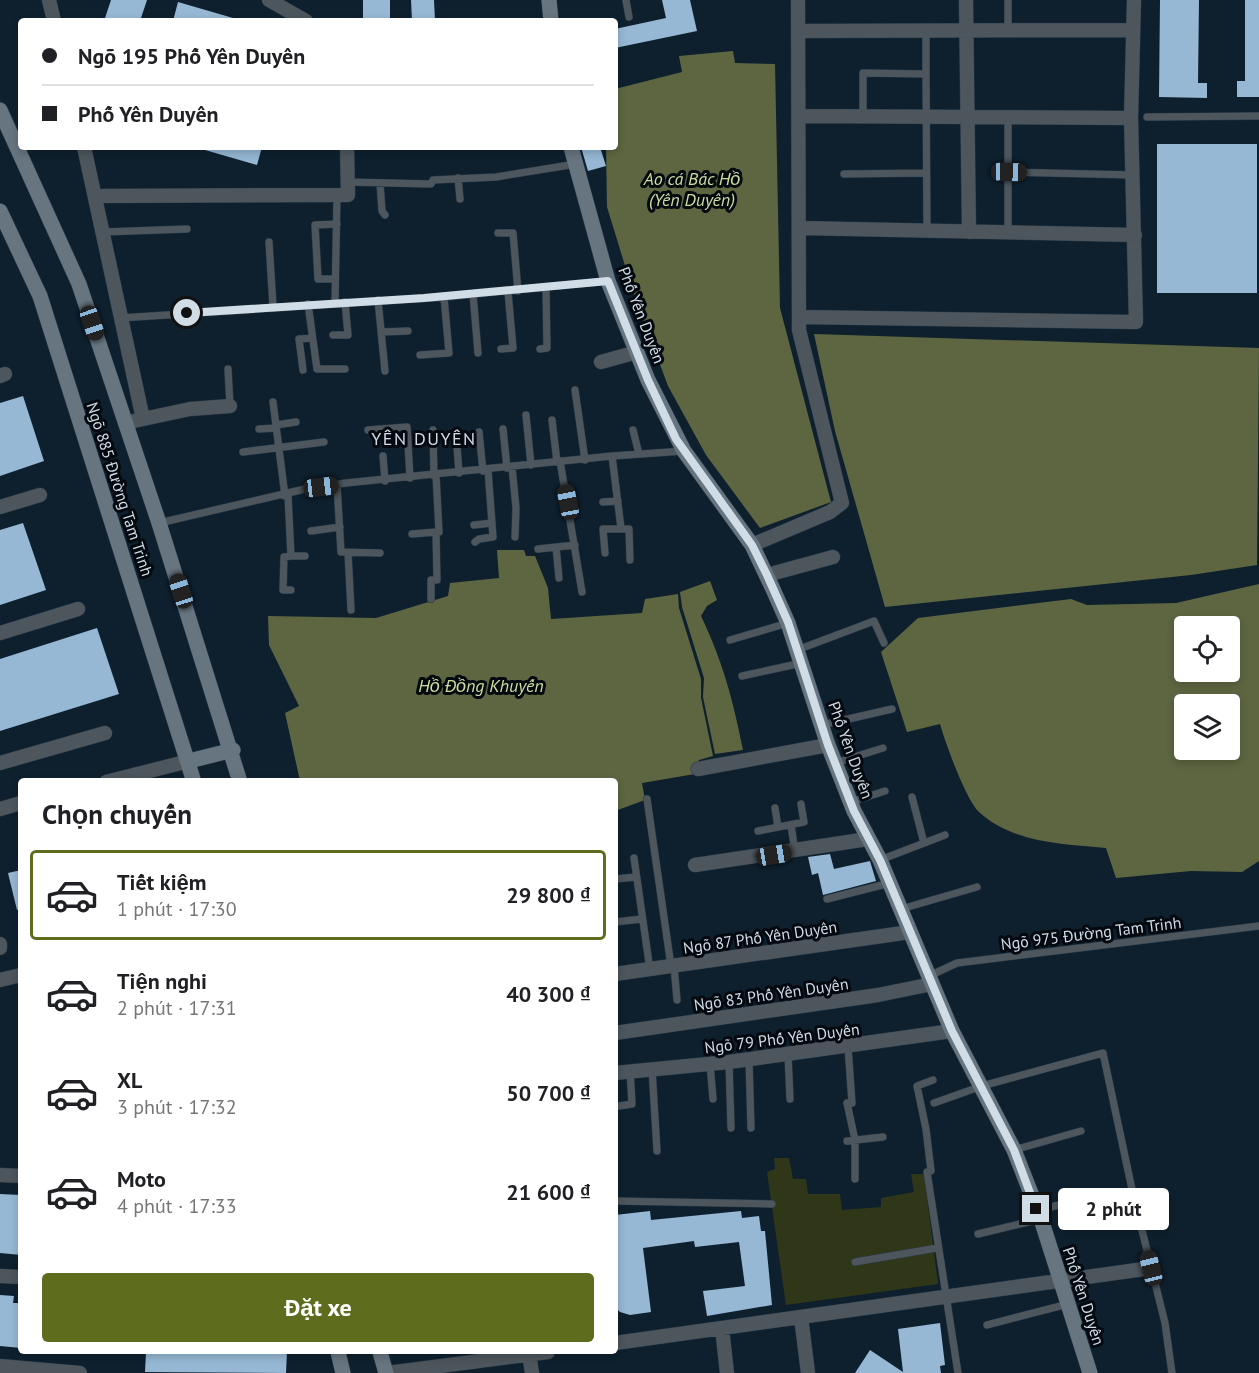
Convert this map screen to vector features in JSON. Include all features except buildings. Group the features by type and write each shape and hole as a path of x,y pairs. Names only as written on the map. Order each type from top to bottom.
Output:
{"street":[{"path":"49,0 53,18"},
{"path":"269,0 301,18"},
{"path":"549,0 551,18"},
{"path":"752,545 830,512 842,502 799,330 798,0"},
{"path":"966,0 969,232"},
{"path":"800,317 1130,324 1138,319 1131,118 1134,0"},
{"path":"799,31 1133,30"},
{"name":"Ngõ 885 Đường Tam Trinh","path":"0,110 18,150"},
{"path":"800,116 1131,118"},
{"name":"Ngõ 885 Đường Tam Trinh","path":"18,150 79,284 233,750 239,778"},
{"path":"85,150 143,419"},
{"path":"96,196 348,195 347,150"},
{"name":"Phố Yên Duyên","path":"572,150 608,281 637,352 684,451 752,545 788,622 828,745 851,802 880,860 952,1031 1014,1150 1039,1214 1090,1373"},
{"name":"Ngõ 885 Đường Tam Trinh","path":"0,211 40,296 193,778"},
{"path":"800,228 1135,235"},
{"path":"601,362 637,352"},
{"name":"Ngõ 885 Đường Tam Trinh","path":"125,423 190,409 230,406"},
{"path":"0,507 40,495"},
{"path":"767,575 832,556"},
{"path":"0,633 78,609"},
{"path":"0,763 105,733"},
{"path":"698,769 828,745"},
{"path":"122,778 233,750"},
{"path":"0,809 18,804"},
{"path":"695,865 795,852 868,839"},
{"name":"Ngõ 87 Phố Yên Duyên","path":"618,974 910,932"},
{"path":"0,980 18,976"},
{"name":"Ngõ 83 Phố Yên Duyên","path":"618,1033 867,997 930,980"},
{"name":"Ngõ 79 Phố Yên Duyên","path":"618,1072 749,1060 952,1031"},
{"path":"0,1175 18,1176"},
{"path":"618,1343 1151,1268"},
{"path":"0,1276 18,1277"},
{"path":"801,1317 808,1373"},
{"path":"722,1328 727,1373"},
{"path":"338,1354 343,1373"},
{"path":"381,1354 387,1373 528,1354 532,1373"},
{"path":"0,1366 81,1373"}],"lane":[{"path":"626,0 629,17"},
{"path":"1008,0 1008,31"},
{"path":"926,31 927,231"},
{"path":"863,116 863,73 926,74"},
{"path":"1147,117 1259,116"},
{"path":"1008,119 1008,233"},
{"path":"348,182 431,184 433,180 496,177 576,164"},
{"path":"1009,172 1133,175"},
{"path":"844,174 926,173"},
{"path":"458,178 460,199"},
{"path":"380,183 382,211 385,215"},
{"path":"335,303 337,195"},
{"path":"334,279 318,279 315,225 337,224"},
{"path":"103,232 187,229"},
{"path":"498,233 513,233 518,291"},
{"path":"269,242 273,306"},
{"path":"120,318 273,306 444,297 608,281"},
{"path":"540,349 547,348 546,288"},
{"path":"501,349 513,348 508,291"},
{"path":"473,294 478,353"},
{"path":"420,355 449,353 444,297"},
{"path":"378,300 385,371"},
{"path":"333,336 348,335 345,302"},
{"path":"308,304 317,369 345,369"},
{"path":"381,332 408,331"},
{"path":"303,370 299,339 312,338"},
{"path":"228,369 230,406"},
{"path":"575,390 585,460"},
{"path":"273,402 286,495 291,556"},
{"path":"526,415 531,465"},
{"path":"552,420 582,592"},
{"path":"259,429 296,422"},
{"path":"368,430 407,427 410,478"},
{"path":"503,429 516,508 515,537"},
{"path":"412,534 439,532 433,430"},
{"path":"633,430 639,453"},
{"path":"475,542 479,538 493,537 486,470 479,432"},
{"path":"456,433 459,473"},
{"path":"243,452 324,442"},
{"path":"159,523 338,485 639,453 684,451"},
{"path":"383,456 385,481"},
{"path":"612,456 621,528"},
{"path":"338,485 341,552 380,553"},
{"path":"603,502 618,501"},
{"path":"474,525 492,523"},
{"path":"311,531 340,527"},
{"path":"605,553 603,529 629,529 630,560"},
{"path":"430,599 431,580 437,580 436,532"},
{"path":"538,549 575,545"},
{"path":"556,547 559,578"},
{"path":"348,553 351,610"},
{"path":"291,590 283,590 284,557 305,556"},
{"path":"742,676 800,656 874,621 885,643"},
{"path":"730,640 788,622"},
{"path":"822,725 892,709"},
{"path":"835,763 883,748"},
{"path":"851,802 885,791"},
{"path":"912,797 924,843"},
{"path":"647,799 677,1000"},
{"path":"758,831 804,822 801,804"},
{"path":"775,808 778,827"},
{"path":"791,825 795,852"},
{"path":"880,860 945,835"},
{"path":"634,858 650,970"},
{"path":"618,879 636,877"},
{"path":"826,898 890,883"},
{"path":"901,909 977,887"},
{"path":"618,922 642,919"},
{"name":"Ngõ 975 Đường Tam Trinh","path":"930,980 957,963 1259,926"},
{"path":"848,1047 852,1102 847,1103 855,1179"},
{"path":"934,1103 982,1086 1103,1053 1165,1323 1172,1373"},
{"path":"788,1055 790,1099"},
{"path":"749,1060 752,1128"},
{"path":"729,1062 731,1128"},
{"path":"710,1064 712,1099"},
{"path":"652,1069 657,1151"},
{"path":"619,1106 632,1104 630,1070"},
{"path":"933,1080 917,1086 926,1129 931,1171 927,1172 937,1248 958,1373"},
{"path":"1014,1150 1081,1131"},
{"path":"851,1141 883,1137"},
{"path":"978,1234 1095,1197"},
{"path":"618,1201 772,1204"},
{"path":"855,1262 937,1248"},
{"path":"987,1325 1068,1304"}],"shaded area":[{"path":"774,1158 789,1158 793,1179 806,1179 808,1194 840,1194 842,1210 881,1207 881,1198 914,1192 911,1174 924,1174 938,1284 786,1305 767,1172 775,1169"}],"water":[{"name":"Ao cá Bác Hồ (Yên Duyên)","path":"733,51 735,63 775,64 780,308 831,502 760,528 706,455 668,386 634,295 607,207 606,150 618,150 618,88 682,72 679,56"},
{"path":"814,334 1259,348 1257,565 1191,575 885,607 835,431"},
{"name":"Hồ Đồng Khuyến","path":"497,550 524,550 526,556 535,556 548,588 551,619 642,613 645,599 678,594 679,608 701,679 701,698 713,756 699,760 695,774 642,783 645,800 618,810 618,778 299,778 285,713 299,706 269,645 268,616 376,618 448,596 450,583 499,578"},
{"path":"710,581 717,600 707,606 701,616 726,682 743,750 715,754 703,697 704,678 682,607 680,592"},
{"path":"1259,584 1259,861 1242,872 1191,871 1116,878 1106,848 1023,836 992,822 979,812 962,784 940,724 907,732 881,652 918,618 1071,599 1087,605 1176,603"}],"district":[{"name":"YÊN DUYÊN","path":"424,439"}],"route":[{"path":"187,313 424,298 553,288 608,281 648,380 676,439 752,545 767,575 788,622 828,745 854,811 880,860 952,1031 1014,1150 1036,1209"}]}
